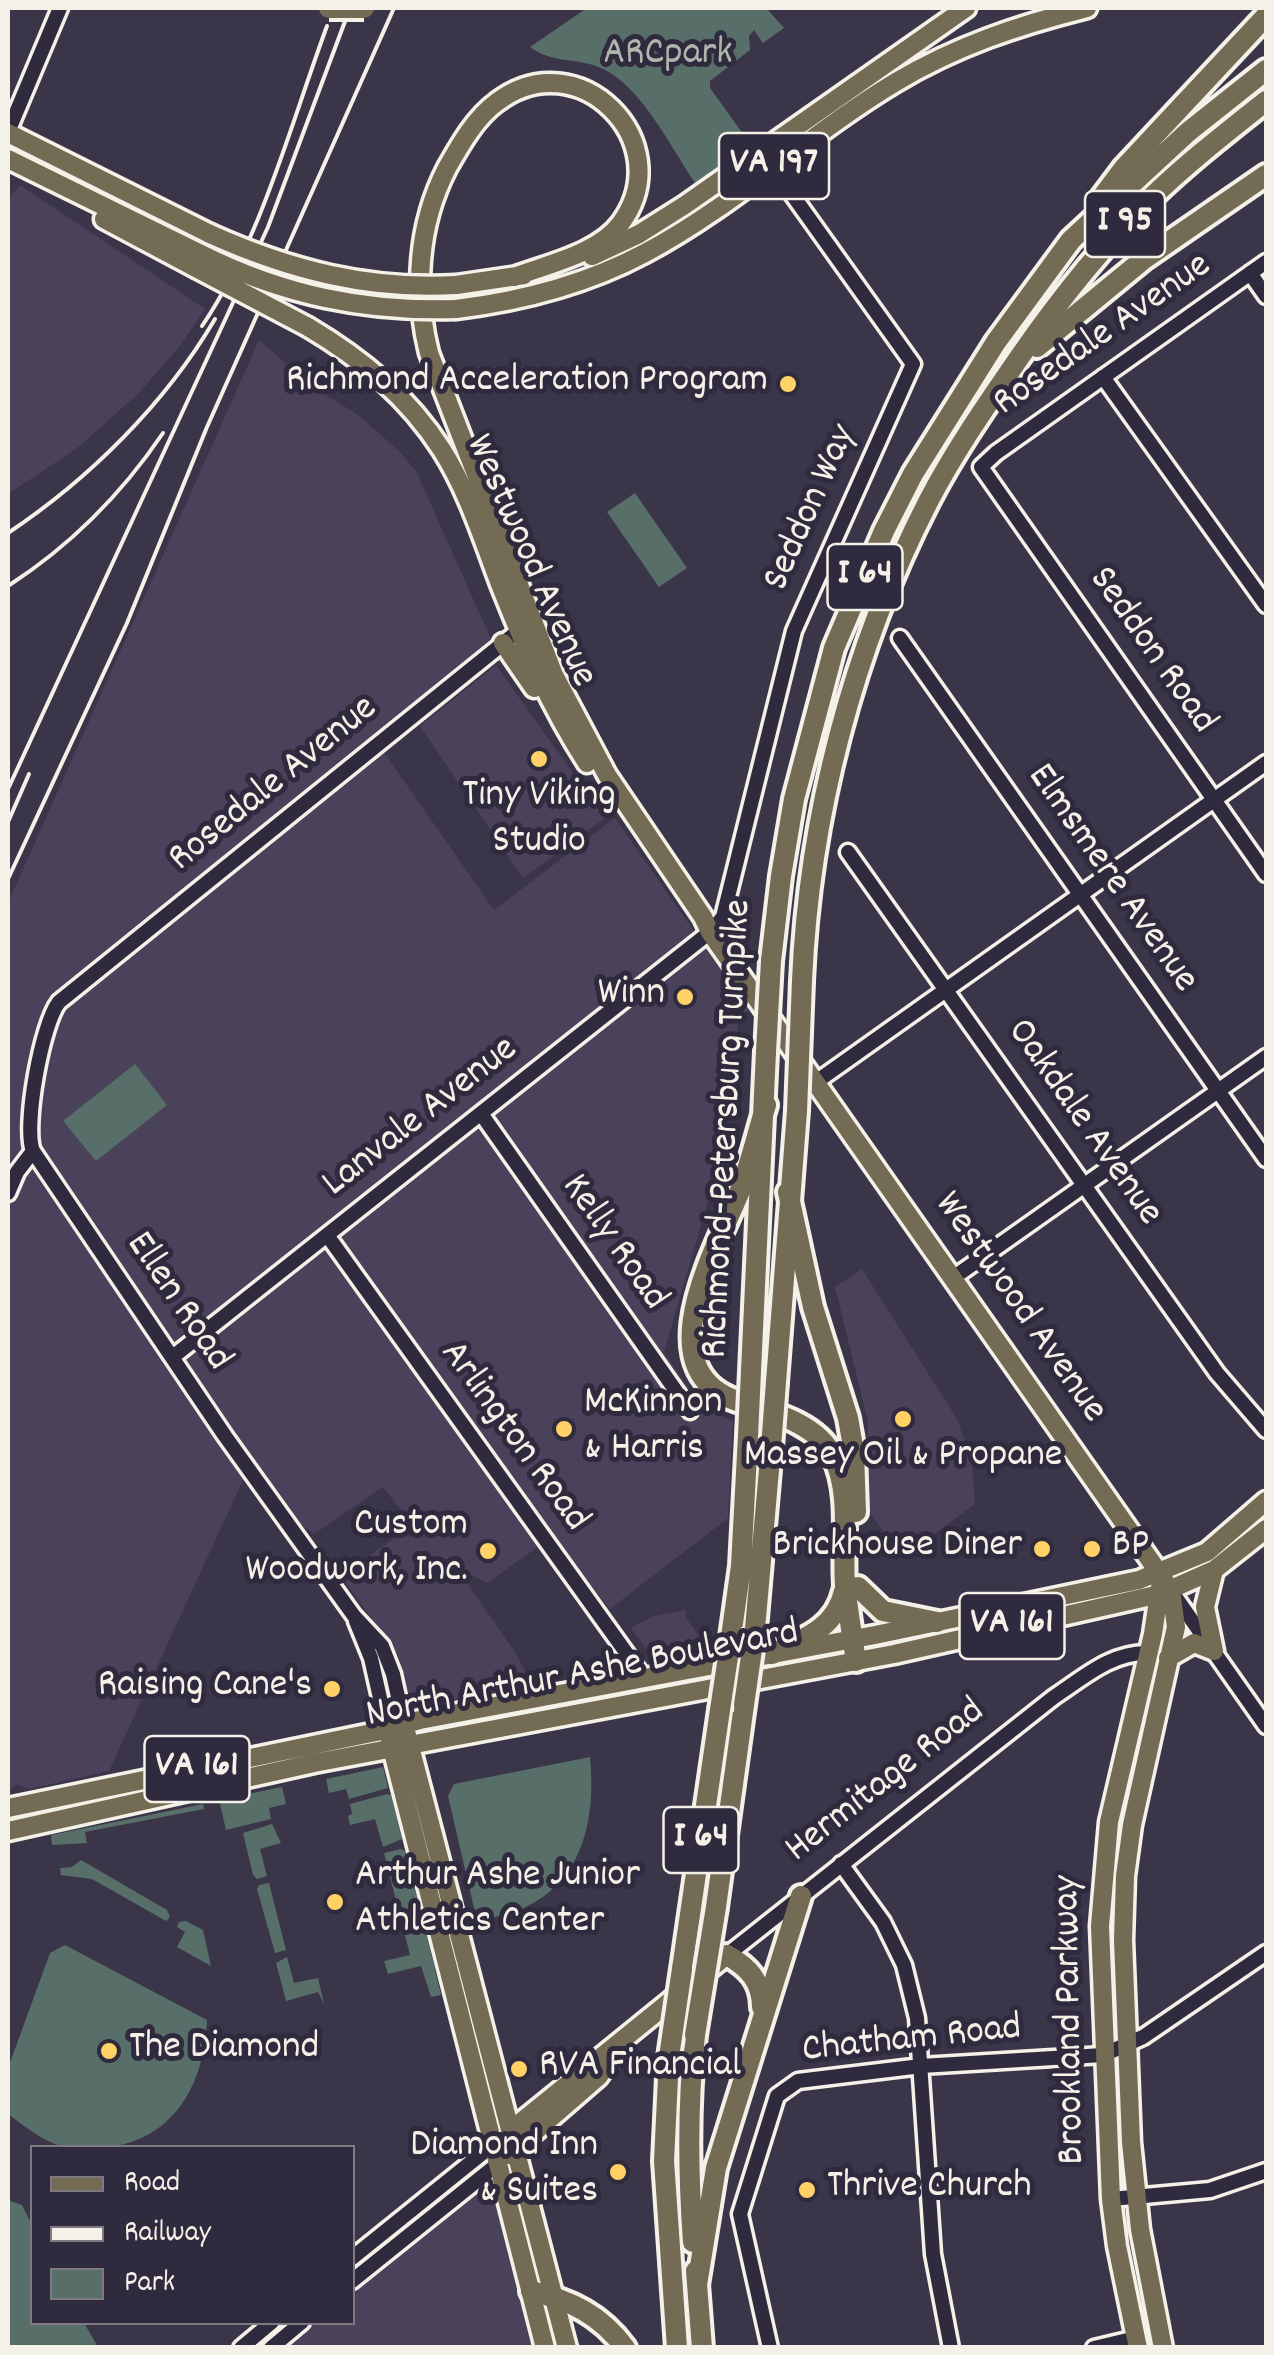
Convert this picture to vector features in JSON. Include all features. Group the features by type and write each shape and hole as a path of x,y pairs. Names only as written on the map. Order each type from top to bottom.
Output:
{"highway":[{"path":"329,8 364,8"},
{"name":"I 64","path":"1072,240 1124,168 1266,16"},
{"name":"Richmond-Petersburg Turnpike","path":"677,2348 664,2126 669,2057 741,1566 772,961 780,876 794,799 834,648 884,532 913,474 996,342 1072,240 1188,132 1266,70"},
{"name":"Richmond-Petersburg Turnpike","path":"702,2348 687,2157 688,2094 755,1629 796,1111 805,922 822,813 852,693 896,569 929,501 967,434 1010,372 1060,301 1110,240 1152,197 1266,100"},
{"name":"I 64","path":"1010,372 1144,259 1266,176"},
{"path":"766,1105 741,1188 694,1305 692,1355 714,1389 811,1431 827,1445 842,1491 860,1660"},
{"path":"772,1654 805,1639 832,1619 852,1586 851,1435 813,1308 788,1192"},
{"path":"852,1586 883,1611 938,1622"},
{"path":"697,2285 716,2168 800,1896"},
{"path":"727,1955 743,1964 756,1980 762,2001 761,2019"},
{"path":"531,2291 554,2296 593,2315 626,2348"}],"main road":[{"name":"VA 197","path":"8,133 249,252 318,274 374,284 456,285 563,266 618,244 685,205 966,8"},
{"name":"VA 197","path":"198,261 314,297 390,308 456,308 540,294 613,269 664,242 888,86 935,60 1006,30 1087,8"},
{"name":"Westwood Avenue","path":"514,277 601,241 621,222 632,200 638,163 628,131 607,103 580,87 556,82 534,84 508,94 488,109 462,142 445,173 426,229 420,264 422,318 429,354 525,626 540,682 570,736 699,924 710,932"},
{"name":"Westwood Avenue","path":"11,161 73,202 198,261 308,327 378,374 432,435 467,498 525,626 606,775 704,917 710,932 1164,1586"},
{"path":"503,643 570,736"},
{"name":"VA 161","path":"1164,1586 1266,1502"},
{"name":"VA 161","path":"1164,1586 1214,1570 1266,1529"},
{"path":"1214,1570 1204,1607 1214,1651"},
{"name":"North Arthur Ashe Boulevard","path":"8,1832 398,1737 517,1700 938,1622 1164,1586"},
{"name":"North Arthur Ashe Boulevard","path":"8,1808 398,1737 536,1722 860,1660 1164,1586"},
{"name":"Brookland Parkway","path":"1137,2343 1111,2199 1100,1926 1113,1806 1164,1586"},
{"name":"Brookland Parkway","path":"1163,2348 1140,2229 1123,1940 1132,1825 1177,1614 1164,1586"},
{"path":"1168,1658 1194,1643 1214,1651"},
{"path":"536,1722 572,1708 634,1694 645,1679"},
{"path":"398,1737 423,1876 545,2348"},
{"path":"398,1737 460,1934 568,2348"},
{"path":"423,1876 434,1891 442,1922 448,1930 460,1934"},
{"name":"Hermitage Road","path":"497,2154 598,2077 634,2029 727,1955"}],"street":[{"path":"8,133 60,8"},
{"name":"Seddon Way","path":"710,932 727,910 794,632 913,364 761,151"},
{"name":"Rosedale Avenue","path":"980,467 1266,262"},
{"path":"1250,274 1266,296"},
{"path":"1103,377 1266,604"},
{"name":"Seddon Road","path":"980,467 1266,874"},
{"name":"Rosedale Avenue","path":"34,1151 30,1133 42,1042 46,1022 58,1002 525,626"},
{"name":"Elmsmere Avenue","path":"900,638 1266,1159"},
{"path":"816,1082 1266,763"},
{"name":"Oakdale Avenue","path":"848,852 1216,1372 1266,1430"},
{"name":"Lanvale Avenue","path":"174,1356 710,932"},
{"path":"953,1278 1266,1057"},
{"name":"Kelly Road","path":"482,1115 690,1411"},
{"path":"8,1193 17,1172 34,1151"},
{"name":"Ellen Road","path":"34,1151 225,1436 354,1616 398,1737"},
{"name":"Arlington Road","path":"327,1235 645,1679"},
{"name":"Westwood Avenue","path":"1164,1586 1266,1726"},
{"name":"Hermitage Road","path":"727,1955 1054,1697 1110,1660 1148,1652"},
{"path":"841,1864 883,1922 904,1965 917,2018 933,2254 951,2348"},
{"name":"Chatham Road","path":"770,2348 740,2214 777,2096 798,2080 921,2066 1104,2055 1127,2045 1266,1953"},
{"name":"Hermitage Road","path":"355,2256 497,2154"},
{"name":"Hermitage Road","path":"355,2278 497,2154"},
{"path":"1111,2199 1210,2190 1266,2171"},
{"path":"242,2348 269,2325"},
{"path":"271,2348 298,2325"},
{"path":"1094,2348 1137,2343"}],"shaded area":[{"path":"20,185 205,309 180,346 138,394 76,449 8,494 8,199"},
{"path":"259,340 309,384 358,415 416,471 491,639 60,991 69,1001 374,738 494,910 615,818 749,1010 739,1017 725,1143 664,1352 702,1408 733,1421 728,1518 610,1609 552,1537 487,1583 456,1567 515,1652 533,1686 420,1709 410,1703 398,1655 341,1576 404,1531 409,1537 416,1529 383,1487 314,1534 243,1480 109,1771 29,1789 17,1784 8,1792 8,903"},
{"path":"496,665 605,818 523,878 420,726"},
{"path":"862,1269 957,1419 972,1462 975,1504 901,1559 866,1506 868,1421 835,1287"},
{"path":"686,1610 686,1618 710,1651 655,1661 631,1628 654,1616"},
{"path":"489,2184 534,2347 286,2347 314,2325 355,2325 355,2291"}],"green space":[{"name":"ARCpark","path":"587,8 770,8 784,28 763,43 754,30 749,36 750,50 710,81 710,88 751,145 695,183 655,120 617,77 594,65 547,56 530,47"},
{"path":"635,493 687,568 659,587 607,512"},
{"path":"135,1064 167,1105 96,1161 63,1121"},
{"path":"590,1757 591,1803 582,1845 572,1865 543,1897 517,1911 477,1921 448,1796 454,1784"},
{"path":"383,1767 388,1788 349,1799 346,1789 329,1793 326,1779"},
{"path":"282,1787 286,1804 269,1808 271,1819 226,1830 219,1800"},
{"path":"391,1795 402,1839 383,1847 375,1819 350,1825 348,1816 352,1814 350,1804"},
{"path":"203,1804 204,1809 85,1832 87,1843 52,1845 51,1835"},
{"path":"272,1824 281,1843 260,1849 267,1876 257,1879 243,1833"},
{"path":"405,1851 421,1913 401,1920 384,1853"},
{"path":"81,1860 167,1910 170,1917 166,1921 92,1879 61,1875 60,1868 72,1867"},
{"path":"269,1883 286,1950 275,1953 257,1889"},
{"path":"186,1921 203,1930 211,1966 177,1947 185,1932 177,1927 179,1922"},
{"path":"424,1923 441,1995 431,1997 421,1966 388,1974 384,1961 410,1955 403,1927"},
{"name":"The Diamond","path":"65,1945 207,2020 198,2070 189,2092 177,2111 142,2138 119,2145 60,2145 8,2114 8,2068 50,1953"},
{"path":"287,1957 294,1983 318,1978 324,2004 318,1992 286,2001 276,1963"},
{"path":"8,2200 22,2205 30,2221 30,2325 85,2325 98,2347 8,2347"}],"railway":[{"path":"8,789 268,227 350,8"},
{"path":"8,879 127,623 207,427 394,8"},
{"path":"202,326 242,256 258,218 327,26"},
{"path":"8,533 67,489 123,438 173,381 215,319"},
{"path":"8,586 93,518 163,433"},
{"path":"8,822 29,774"}],"place":[{"name":"Richmond Acceleration Program","path":"788,384"},
{"name":"Tiny Viking Studio","path":"539,759"},
{"name":"Winn","path":"685,997"},
{"name":"Massey Oil & Propane","path":"903,1419"},
{"name":"McKinnon & Harris","path":"564,1429"},
{"name":"Brickhouse Diner","path":"1042,1549"},
{"name":"BP","path":"1092,1549"},
{"name":"Custom Woodwork, Inc.","path":"488,1551"},
{"name":"Raising Cane's","path":"332,1689"},
{"name":"Arthur Ashe Junior Athletics Center","path":"335,1902"},
{"name":"The Diamond","path":"109,2051"},
{"name":"RVA Financial","path":"519,2069"},
{"name":"Diamond Inn & Suites","path":"618,2172"},
{"name":"Thrive Church","path":"807,2190"}]}
